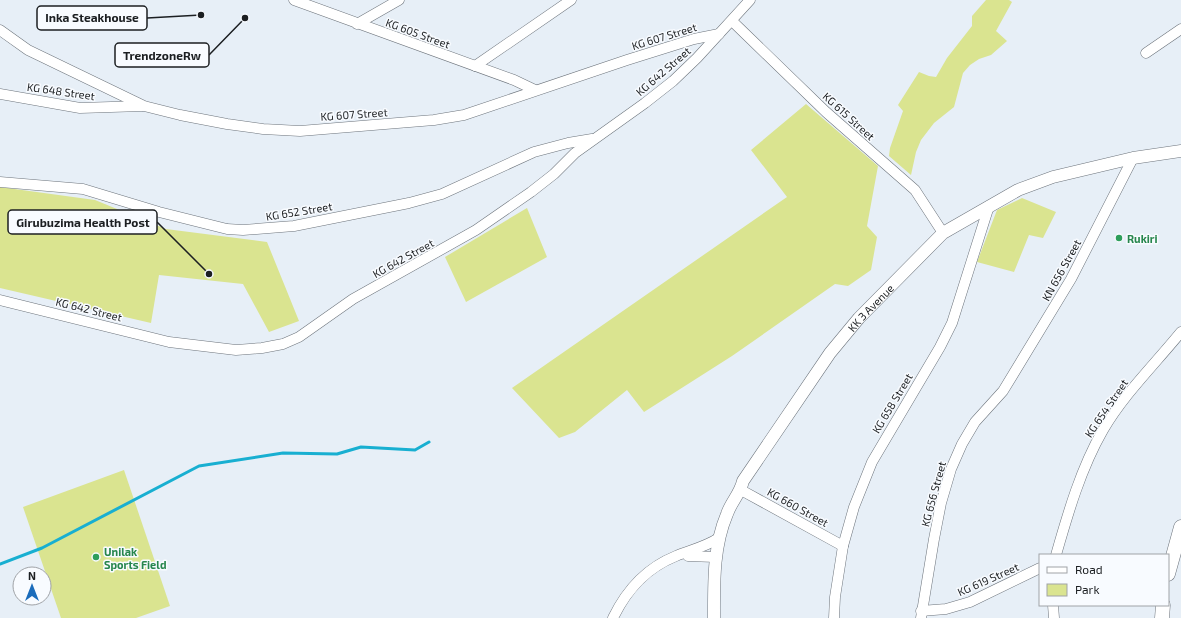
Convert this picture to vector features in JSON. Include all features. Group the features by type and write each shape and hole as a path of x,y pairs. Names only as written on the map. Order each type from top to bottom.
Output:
{"main road":[{"path":"1169,572 1177,555 1181,526"},
{"path":"1162,618 1163,606"}],"street":[{"name":"KG 605 Street","path":"294,0 475,66 535,90"},
{"path":"357,24 398,0"},
{"path":"475,66 571,0"},
{"name":"KG 642 Street","path":"0,300 168,342 236,350 262,348 283,344 299,337 353,299 476,230 531,192 554,174 575,153 645,103 672,81 697,58 750,0"},
{"name":"KG 615 Street","path":"732,21 826,112 915,190 943,234"},
{"path":"1146,53 1181,28"},
{"name":"KG 607 Street","path":"0,30 28,50 144,106 227,124 263,129 300,131 434,120 464,115 694,38 719,34"},
{"name":"KG 648 Street","path":"0,94 80,108 144,106"},
{"name":"KG 652 Street","path":"0,182 83,189 158,212 227,229 260,229 294,226 409,203 442,194 534,152 595,138"},
{"name":"KK 3 Avenue","path":"714,618 716,556 719,538 727,512 741,490 744,481 771,438 830,352 859,318 943,234 1018,190 1053,177 1133,158 1181,151"},
{"name":"KN 656 Street","path":"1003,391 1071,280 1133,158"},
{"name":"KG 658 Street","path":"834,618 835,596 843,546 854,508 872,462 940,347 952,323 989,206"},
{"name":"KG 654 Street","path":"1056,554 1067,515 1092,451 1104,428 1130,392 1181,332"},
{"name":"KG 656 Street","path":"921,614 935,531 951,469 962,444 975,422 1003,391"},
{"name":"KG 660 Street","path":"741,490 843,546"},
{"path":"613,618 627,594 652,568 706,546 719,538"},
{"path":"676,557 716,556"},
{"name":"KG 619 Street","path":"921,614 970,602 1039,568"},
{"path":"1053,606 1054,618"}],"green space":[{"path":"986,0 1009,0 1012,2 996,31 1007,41 991,55 979,59 970,65 963,73 954,107 934,123 921,140 916,152 911,175 889,156 890,148 903,111 898,105 919,72 936,77 947,58 972,26 972,16"},
{"path":"806,104 878,166 867,226 877,237 871,270 848,286 835,284 732,356 644,412 627,390 575,432 559,438 512,388 787,197 751,150"},
{"path":"0,187 95,200 166,229 267,242 299,321 269,332 243,284 159,275 151,323 0,288"},
{"path":"1022,198 1056,212 1043,238 1029,235 1014,272 977,262 997,210"},
{"path":"527,208 547,257 466,302 445,257"},
{"name":"Unilak Sports Field","path":"124,470 170,606 136,618 61,618 52,592 52,566 43,566 23,507"}],"waterway":[{"path":"0,564 42,548 199,466 283,453 337,454 361,447 415,450 429,442"}],"place":[{"name":"Inka Steakhouse","path":"201,15"},
{"name":"TrendzoneRw","path":"245,18"},
{"name":"Rukiri","path":"1119,238"},
{"name":"Girubuzima Health Post","path":"209,274"},
{"name":"Unilak Sports Field","path":"96,557"}]}
